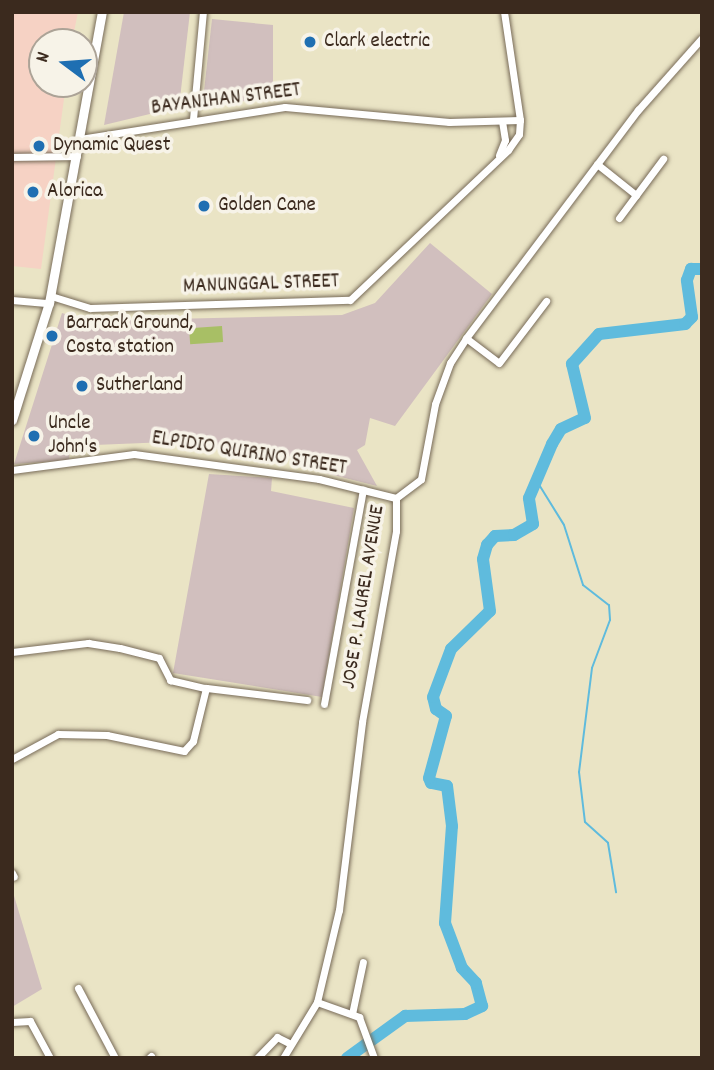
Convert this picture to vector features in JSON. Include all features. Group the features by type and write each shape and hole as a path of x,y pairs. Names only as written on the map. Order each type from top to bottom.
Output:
{"main road":[{"path":"12,420 50,299 102,12"}],"street":[{"path":"193,119 203,12"},
{"path":"502,122 505,140 516,139 520,120 504,12"},
{"name":"JOSE P. LAUREL AVENUE","path":"317,1002 339,910 362,722 396,531 396,498 421,479 435,404 450,363 466,338 597,164 702,38"},
{"name":"BAYANIHAN STREET","path":"80,139 193,119 307,107 449,122 520,120"},
{"name":"MANUNGGAL STREET","path":"12,300 50,299 90,308 350,300 516,139"},
{"name":"MANUNGGAL STREET","path":"499,155 505,140"},
{"path":"12,157 77,156"},
{"path":"619,218 663,159"},
{"path":"597,164 636,195"},
{"path":"466,338 499,363 546,301"},
{"name":"ELPIDIO QUIRINO STREET","path":"12,470 134,454 283,472 396,498"},
{"path":"324,704 363,490"},
{"path":"12,652 88,643 120,648 164,661 166,677 170,680 206,688 307,700"},
{"path":"12,759 58,734 107,735 184,751 193,741 206,688"},
{"path":"352,1014 363,962"},
{"path":"78,988 115,1058"},
{"path":"283,1058 289,1043 317,1002 362,1020 373,1055"},
{"path":"12,1022 22,1019 36,1027 50,1058"},
{"path":"257,1058 277,1037 289,1043"}],"shaded area":[{"path":"12,12 78,12 75,28 28,28 28,98 64,98 41,269 12,266"},
{"path":"124,12 190,12 179,107 104,125"},
{"path":"212,19 273,25 273,97 209,106 203,100"},
{"path":"430,243 492,294 395,426 370,418 365,445 357,450 377,486 325,473 329,461 168,442 70,446 69,460 14,464 62,313 87,321 342,315 375,303"},
{"path":"209,474 272,478 271,491 354,508 322,697 173,673"},
{"path":"12,889 42,989 12,1007"}],"green space":[{"path":"222,326 223,342 190,344 189,328"}],"waterway":[{"path":"347,1058 405,1016 465,1014 482,1006 476,983 462,968 445,923 452,826 447,786 431,783 429,778 446,716 436,709 433,697 451,649 490,611 483,559 487,545 495,536 514,535 533,524 529,498 552,444 561,429 585,418 572,364 599,334 685,324 692,317 687,280 691,269 702,269"},
{"path":"538,483 564,525 583,585 609,605 610,620 592,668 579,772 585,822 608,843 616,892"}],"place":[{"name":"Clark electric","path":"310,42"},
{"name":"Dynamic Quest","path":"39,146"},
{"name":"Alorica","path":"33,192"},
{"name":"Golden Cane","path":"204,206"},
{"name":"Barrack Ground, Costa station","path":"52,336"},
{"name":"Sutherland","path":"82,386"},
{"name":"Uncle John's","path":"34,436"}]}
